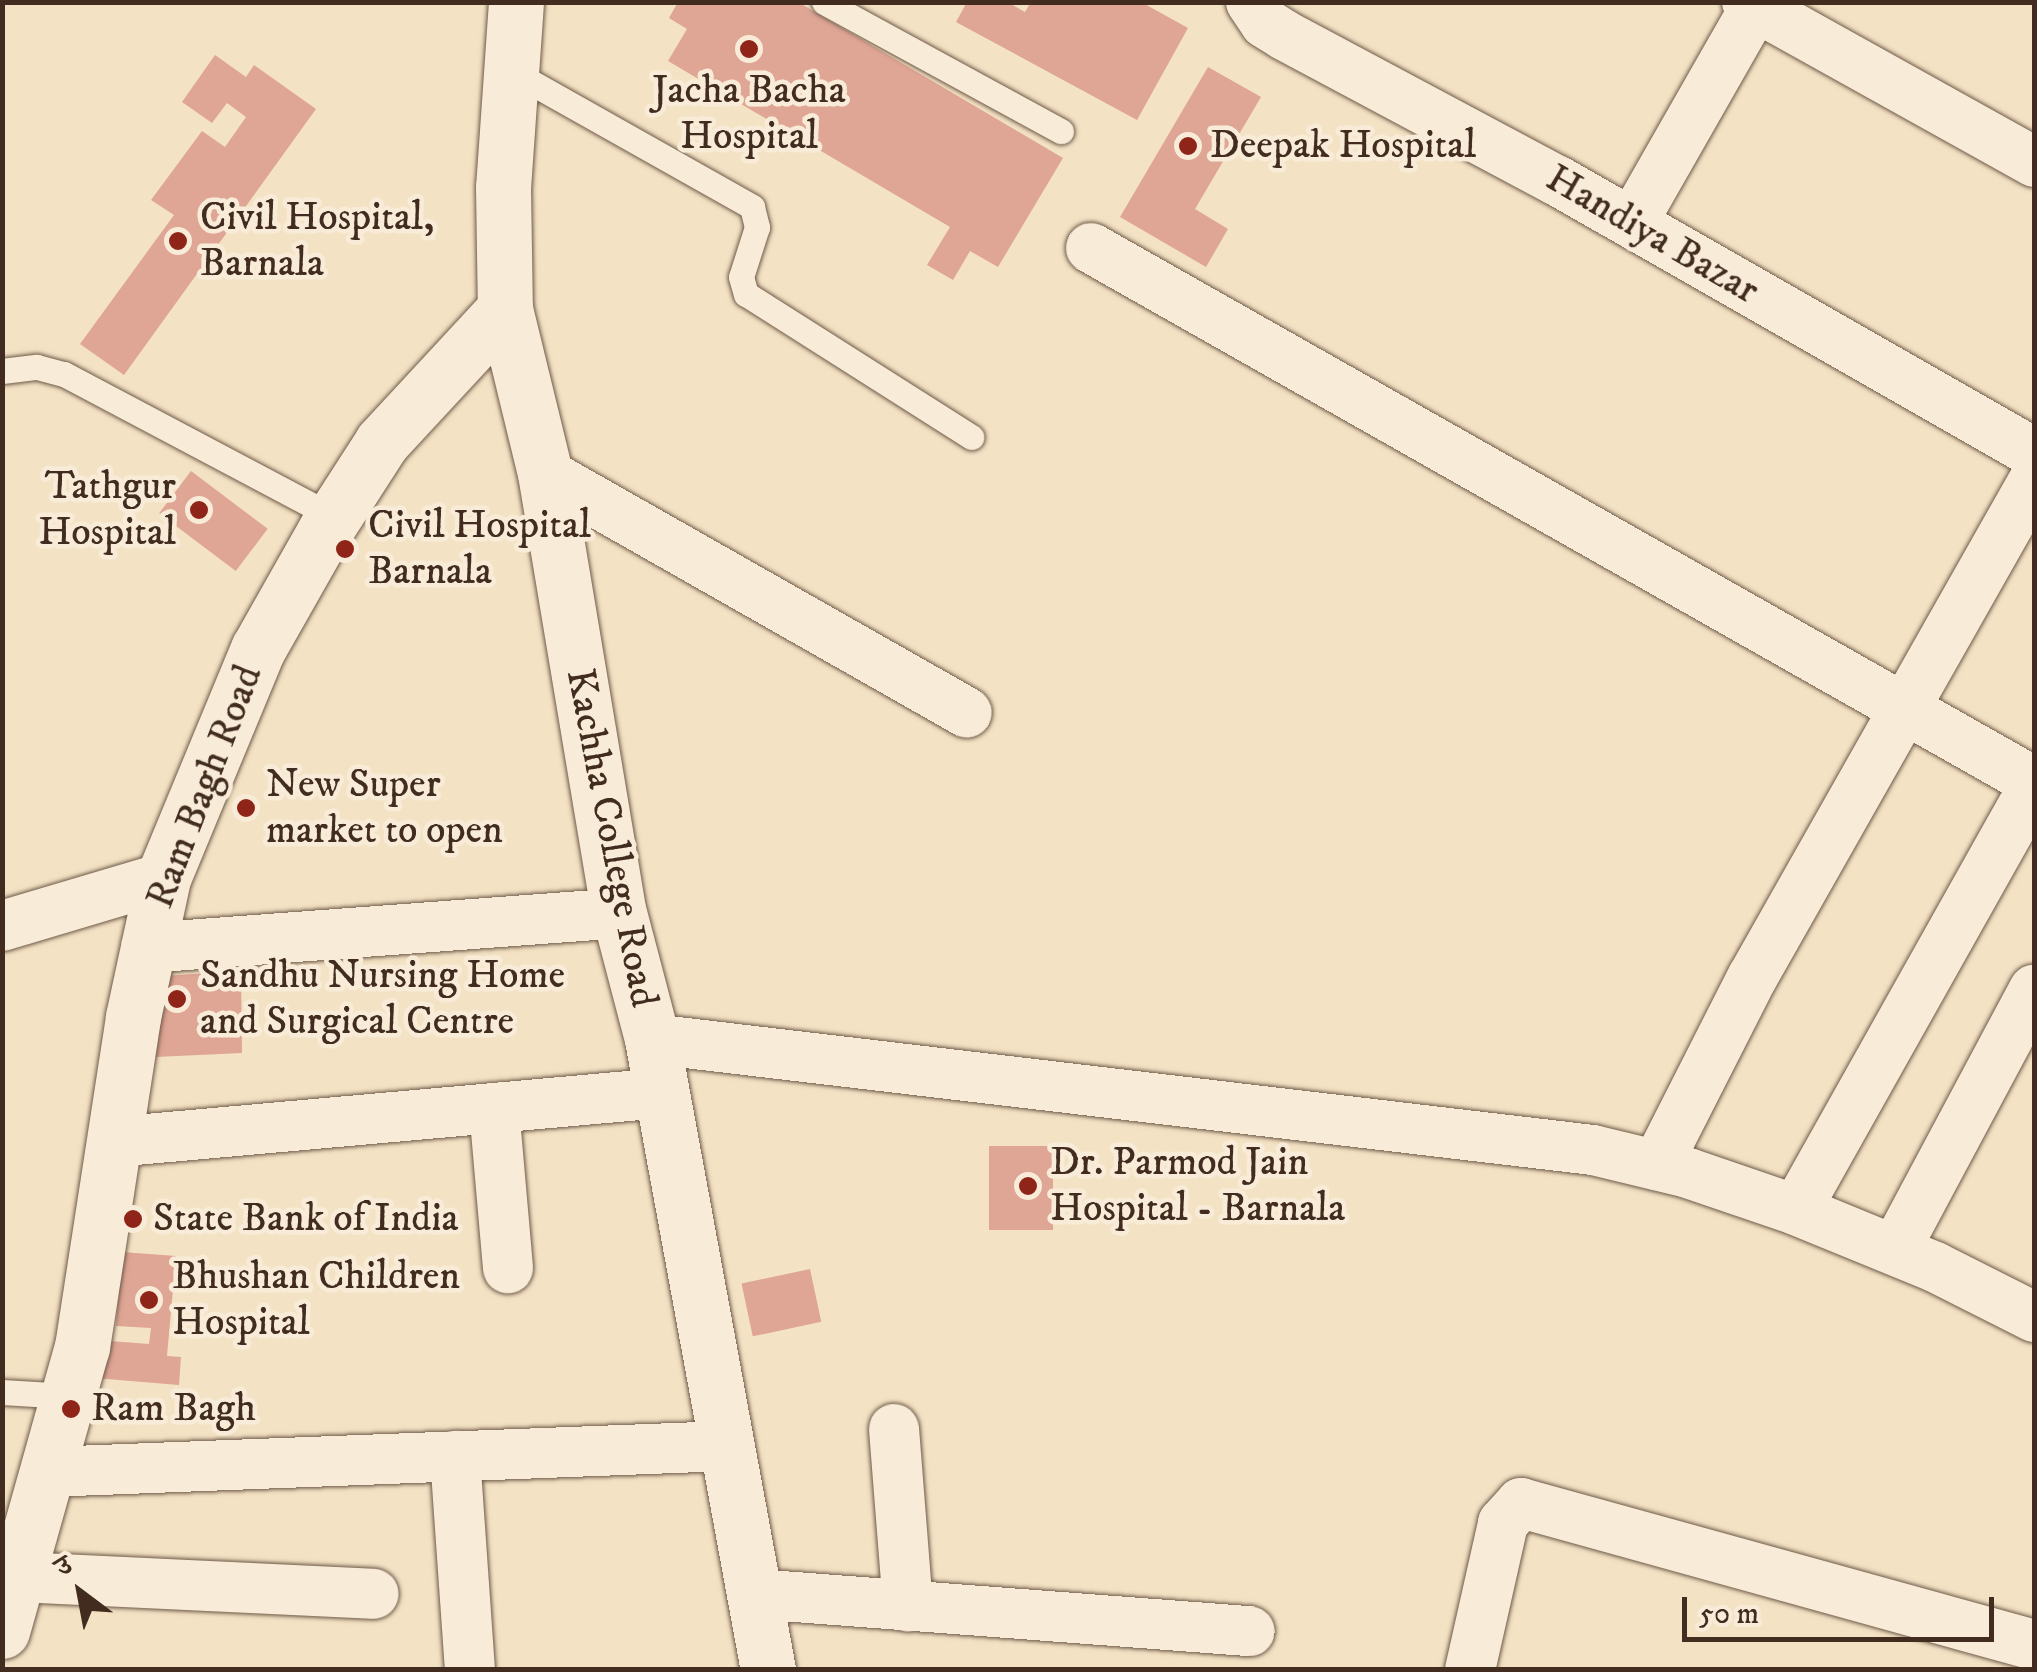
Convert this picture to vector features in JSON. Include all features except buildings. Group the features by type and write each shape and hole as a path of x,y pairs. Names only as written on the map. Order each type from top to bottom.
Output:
{"street":[{"name":"Kachha College Road","path":"516,2 504,309 545,473 619,913 652,1039 768,1670"},
{"path":"1632,223 1753,4 2034,162"},
{"name":"Handiya Bazar","path":"1258,13 2034,453"},
{"path":"1092,248 2034,784 1796,1210"},
{"name":"Ram Bagh Road","path":"2,1631 82,1347 146,948 163,878 258,649 334,517 382,442 504,309"},
{"path":"545,473 967,713"},
{"path":"1657,1165 1752,978 2034,480"},
{"path":"2,926 163,878"},
{"path":"146,948 619,913"},
{"path":"1895,1250 2034,990"},
{"path":"652,1039 1593,1150 1657,1165 1796,1210 1895,1250 2034,1317"},
{"path":"113,1142 662,1093"},
{"path":"494,1108 508,1268"},
{"path":"894,1430 908,1606"},
{"path":"47,1472 727,1446"},
{"path":"455,1456 470,1670"},
{"path":"1470,1670 1503,1523 1521,1503 2034,1645"},
{"path":"18,1577 374,1594"},
{"path":"755,1594 1250,1632"}],"lane":[{"path":"824,2 1061,131"},
{"path":"511,71 752,206 757,227 741,278 746,294 972,438"},
{"path":"2,371 36,367 64,374 334,517"},
{"path":"2,1392 68,1396"}],"place":[{"name":"Jacha Bacha Hospital","path":"749,49"},
{"name":"Deepak Hospital","path":"1188,146"},
{"name":"Civil Hospital, Barnala","path":"178,241"},
{"name":"Tathgur Hospital","path":"199,510"},
{"name":"Civil Hospital Barnala","path":"345,549"},
{"name":"New Super market to open","path":"246,808"},
{"name":"Sandhu Nursing Home and Surgical Centre","path":"177,999"},
{"name":"Dr. Parmod Jain Hospital - Barnala","path":"1028,1186"},
{"name":"State Bank of India","path":"133,1219"},
{"name":"Bhushan Children Hospital","path":"149,1300"},
{"name":"Ram Bagh","path":"71,1409"}]}
